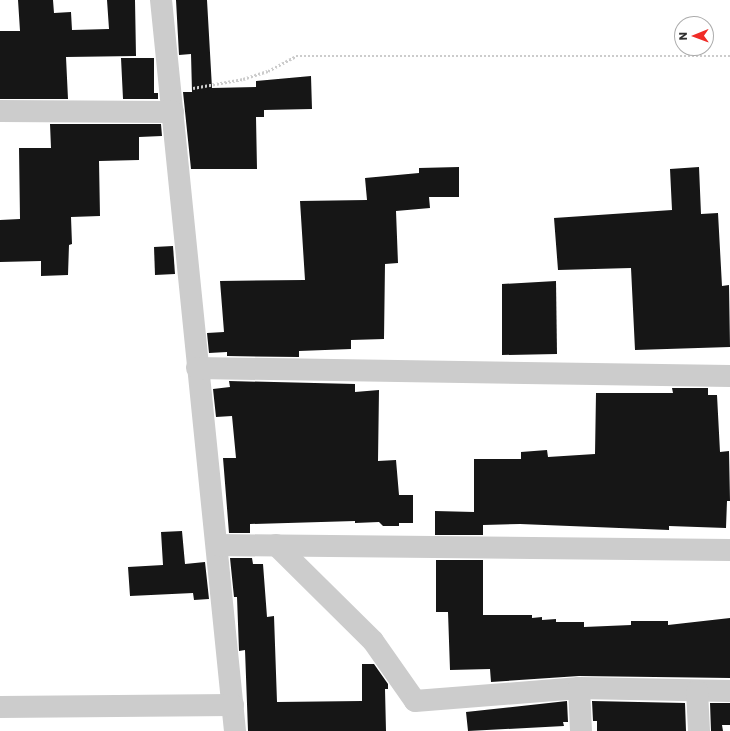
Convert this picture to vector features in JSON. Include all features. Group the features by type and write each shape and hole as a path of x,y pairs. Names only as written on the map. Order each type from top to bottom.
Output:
{"street":[{"path":"161,0 197,368 217,545 235,731"},
{"path":"0,111 172,102"},
{"path":"197,368 730,376"},
{"path":"217,545 276,544 730,550"},
{"path":"276,544 373,641 415,701 579,688 697,691 730,690"},
{"path":"579,688 581,731"},
{"path":"697,691 699,731"},
{"path":"0,708 233,705"}],"path":[{"path":"172,102 268,71 296,56 730,56"}],"building":[{"path":"18,0 53,0 54,13 71,12 72,30 109,29 107,0 135,0 136,56 66,57 68,99 0,99 0,31 20,31"},
{"path":"176,0 207,0 212,88 256,87 256,81 311,76 312,109 264,110 264,117 256,117 257,169 191,169 183,92 192,92 191,54 179,55"},
{"path":"121,58 154,58 154,93 158,93 158,99 123,99"},
{"path":"50,124 161,124 162,136 139,137 139,160 99,161 100,216 71,217 72,244 69,245 68,275 41,276 41,261 0,262 0,220 20,219 19,148 51,148"},
{"path":"459,167 459,197 429,197 430,208 396,211 398,263 385,264 384,339 351,340 351,349 299,351 299,357 227,356 227,352 209,353 207,333 224,332 220,281 305,280 300,201 367,200 365,178 419,173 419,168"},
{"path":"699,167 701,214 718,213 722,286 729,285 730,347 635,350 631,268 558,270 554,218 672,210 670,169"},
{"path":"173,246 175,274 155,275 154,247"},
{"path":"556,281 557,354 502,355 502,284"},
{"path":"229,381 355,384 355,392 379,390 378,461 396,460 399,495 413,495 413,523 399,523 399,526 383,526 379,522 355,523 355,521 250,524 250,533 229,533 223,458 236,458 232,416 216,417 213,389 230,387"},
{"path":"672,388 708,388 708,395 717,395 720,452 729,451 730,501 727,501 726,528 669,526 669,530 520,524 483,525 483,535 435,535 435,511 474,512 474,459 521,459 521,452 547,450 548,457 595,454 596,393 673,393"},
{"path":"182,531 185,564 205,562 209,599 194,600 193,593 130,596 128,567 163,565 161,532"},
{"path":"230,558 252,558 253,564 263,564 267,617 274,616 277,702 362,701 362,664 374,664 388,684 388,689 385,689 386,731 248,731 245,650 239,651 237,597 234,597"},
{"path":"436,560 483,560 483,615 532,615 532,618 542,617 542,620 556,619 556,622 584,622 584,627 631,625 631,621 668,621 668,625 730,618 730,678 579,676 491,682 490,669 450,670 448,612 436,612"},
{"path":"567,701 568,722 563,722 564,726 468,731 466,712"},
{"path":"592,701 685,703 686,731 597,731 597,721 593,721"},
{"path":"710,703 730,703 730,725 722,725 723,731 711,731"}]}
